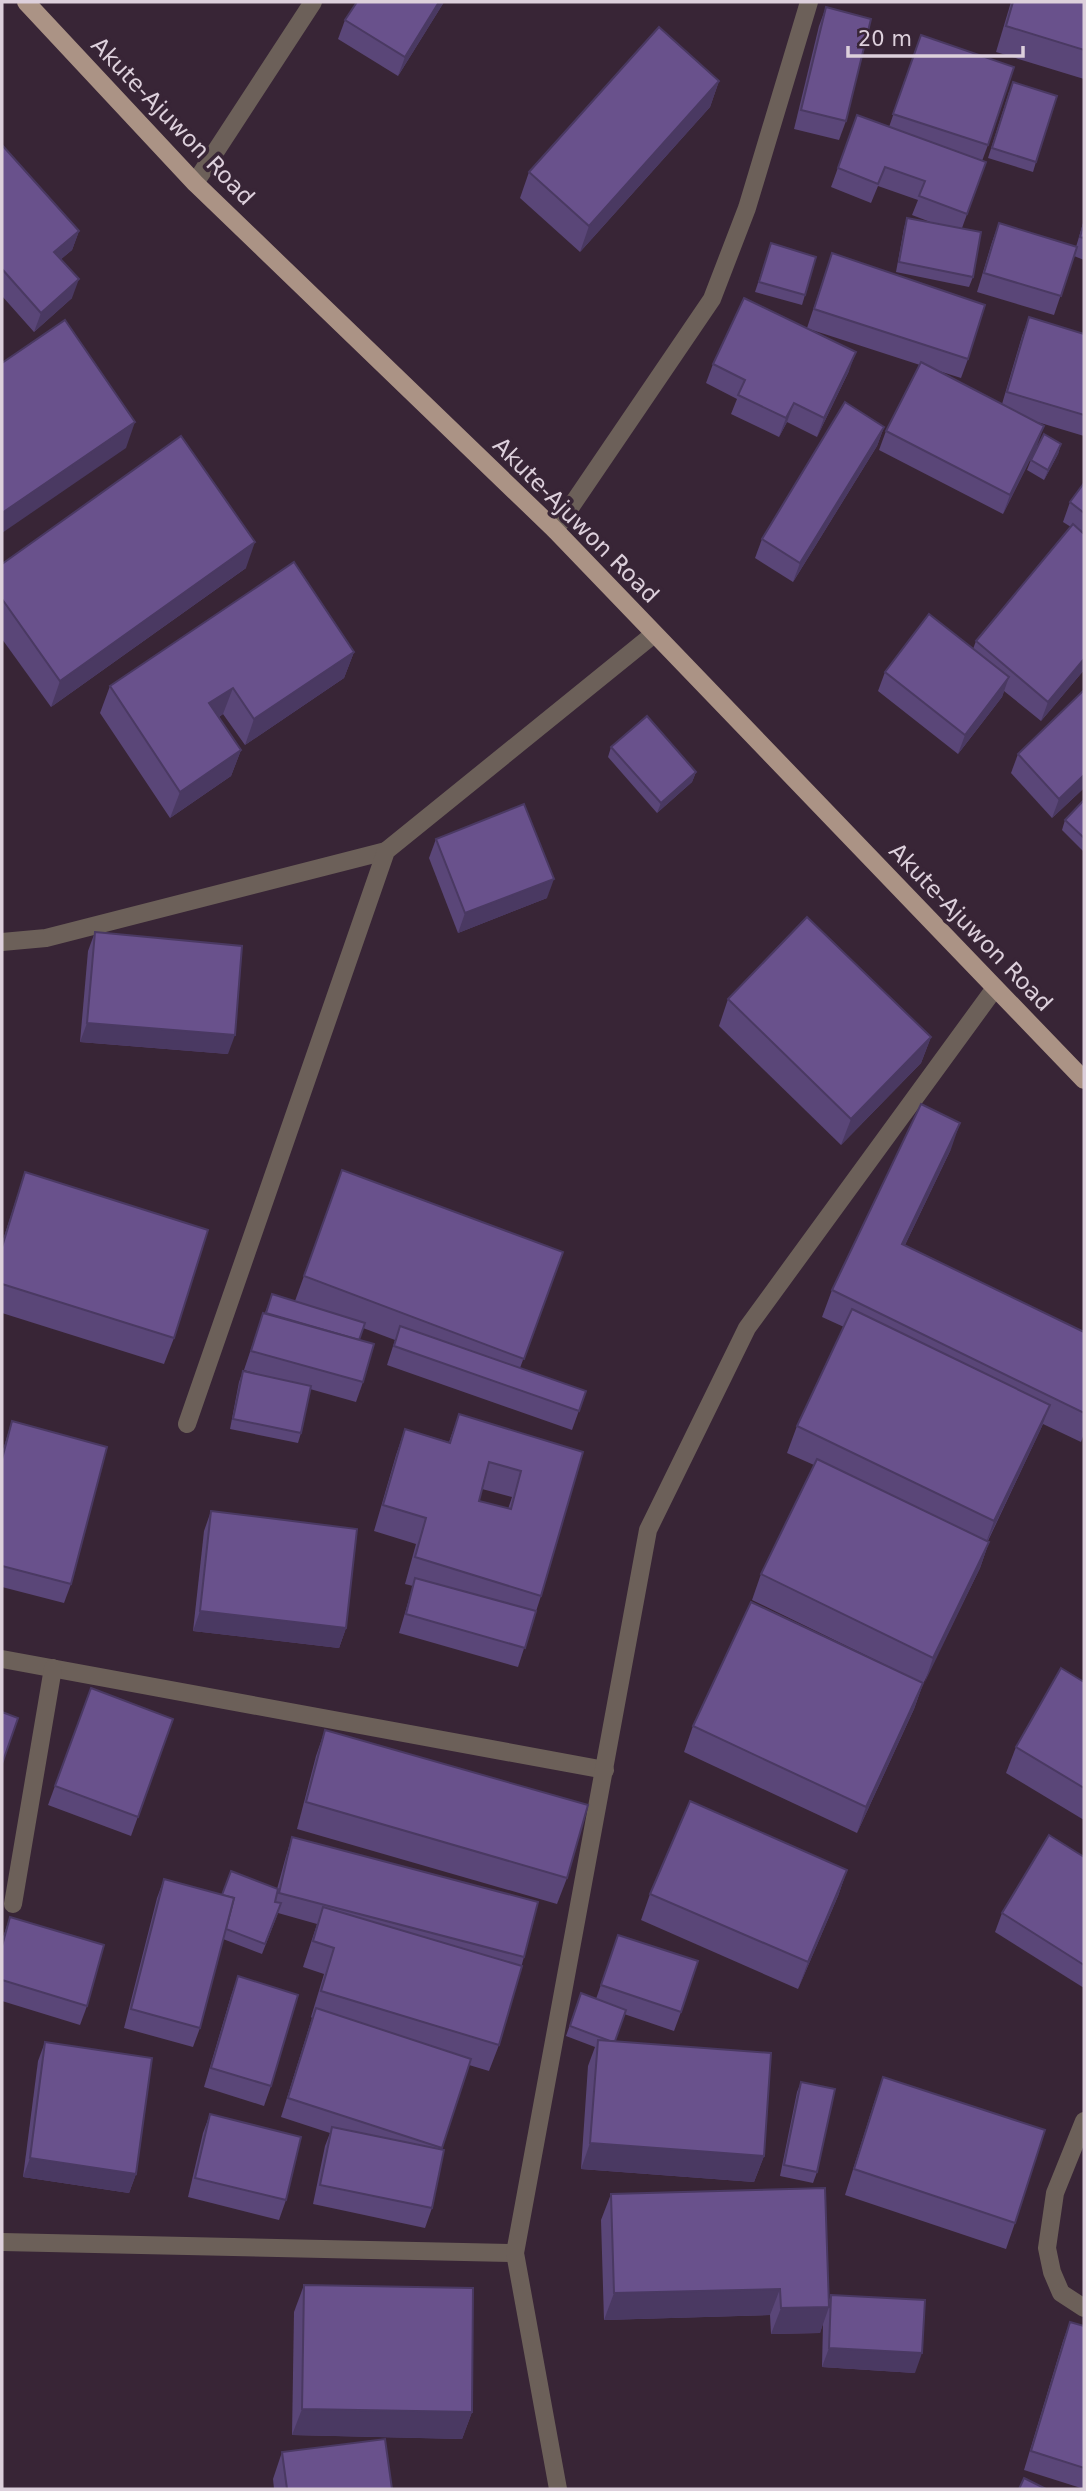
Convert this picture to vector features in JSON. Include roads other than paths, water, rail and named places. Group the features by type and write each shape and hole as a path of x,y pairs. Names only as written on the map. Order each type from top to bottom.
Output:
{"main road":[{"name":"Akute-Ajuwon Road","path":"26,2 195,183 555,530 1084,1080"}],"street":[{"path":"195,183 313,2"},
{"path":"555,530 712,299 747,208 809,2"},
{"path":"2,943 46,938 387,851 654,634"},
{"path":"187,1424 387,851"},
{"path":"558,2489 515,2253 648,1530 747,1328 995,988"},
{"path":"2,1659 605,1770"},
{"path":"13,1904 53,1668"},
{"path":"1084,2122 1055,2193 1047,2248 1060,2293 1084,2308"},
{"path":"2,2242 515,2253"}]}
